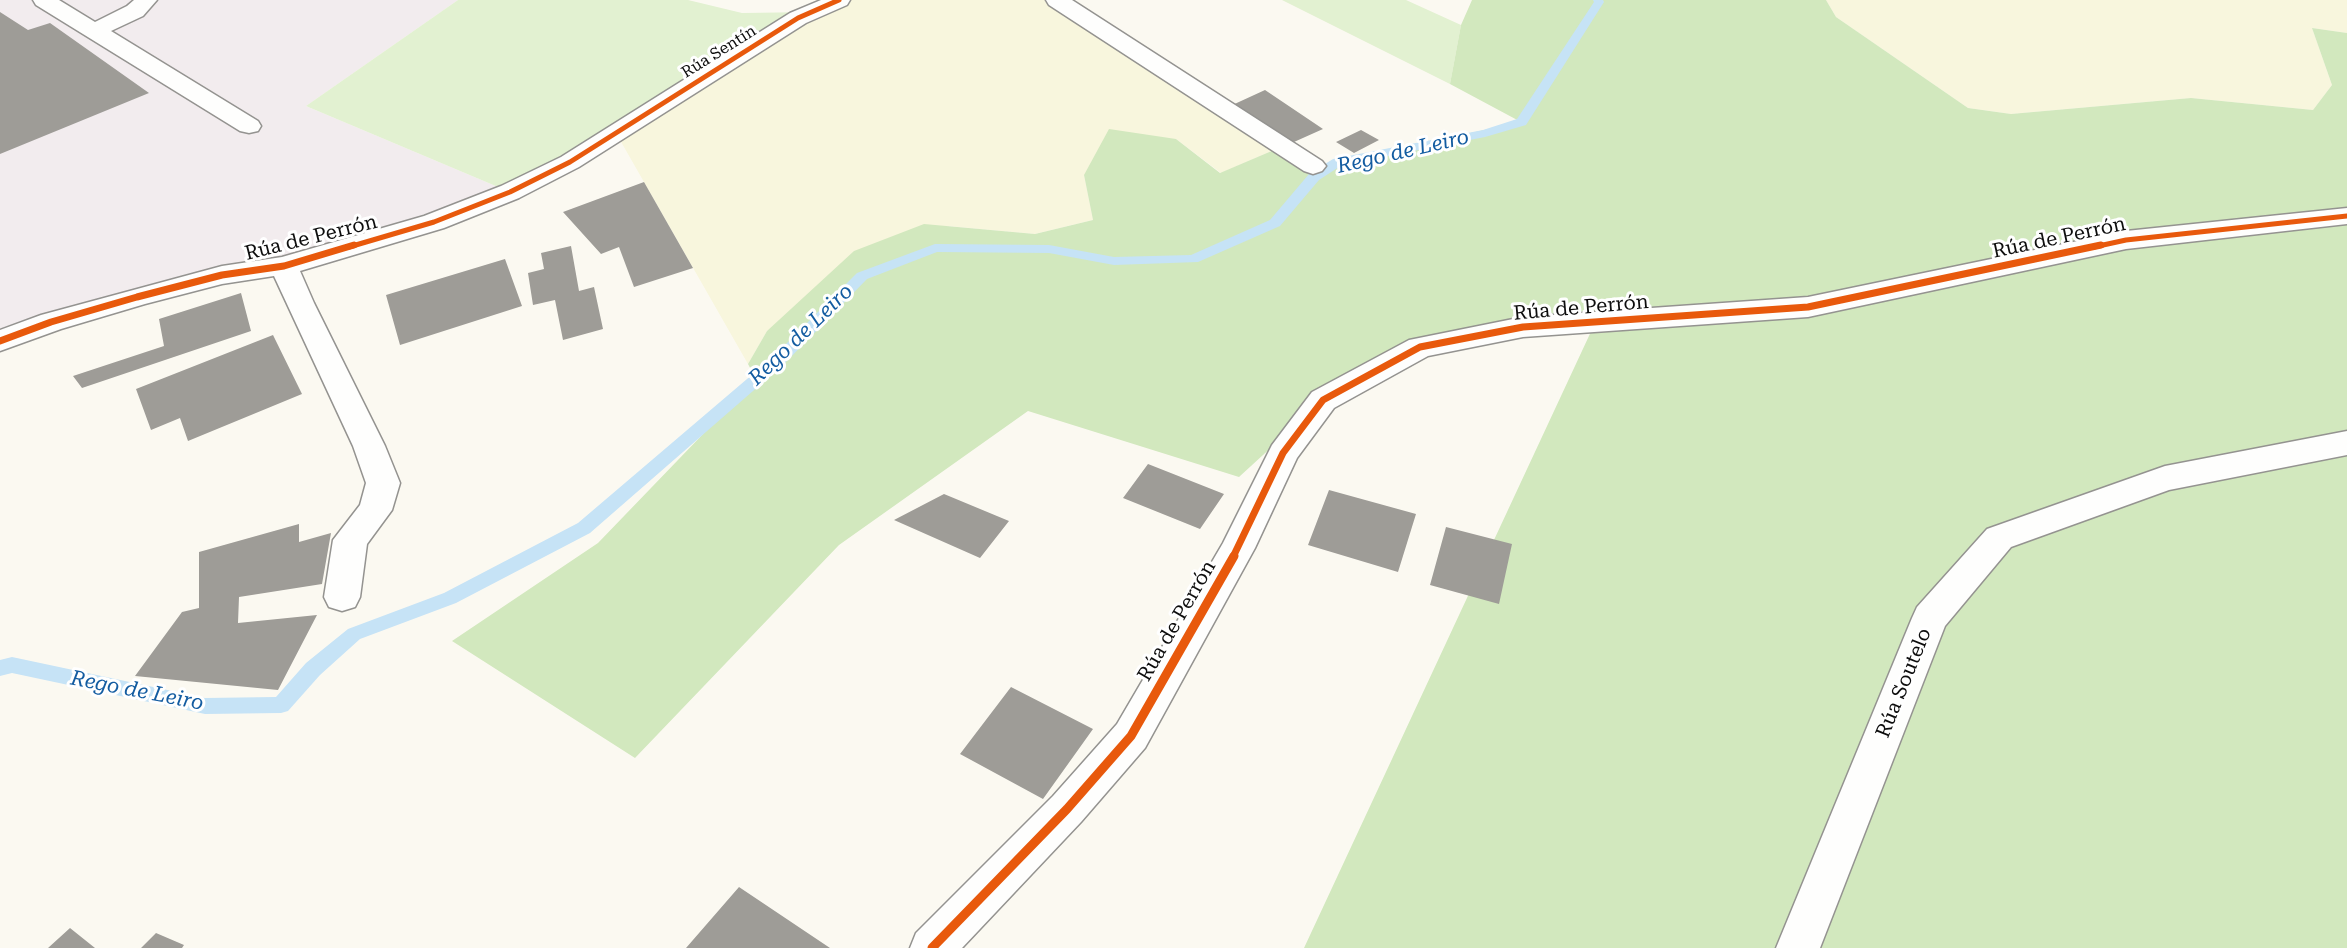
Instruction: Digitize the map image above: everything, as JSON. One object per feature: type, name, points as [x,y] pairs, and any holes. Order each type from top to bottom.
[{"type":"street","points":[[45,0],[249,126]]},
{"type":"street","points":[[94,31],[135,11],[146,0]]},
{"type":"street","name":"Rúa Sentín","points":[[616,133],[798,18],[839,0]]},
{"type":"street","points":[[1057,0],[1313,166]]},
{"type":"street","name":"Rúa de Perrón","points":[[0,341],[51,322],[137,297],[222,275],[284,266],[434,222],[510,192],[570,162],[616,133]]},
{"type":"street","name":"Rúa de Perrón","points":[[932,948],[1067,809],[1131,736],[1238,548],[1283,453],[1323,400],[1420,347],[1524,327],[1808,307],[2126,240],[2347,216]]},
{"type":"street","name":"Rúa de Perrón","points":[[284,266],[298,303],[369,446],[383,483],[375,510],[350,540],[342,597]]},
{"type":"street","name":"Rúa Soutelo","points":[[1798,948],[1930,618],[1999,537],[2165,478],[2347,442]]},
{"type":"shaded area","points":[[0,0],[458,0],[306,106],[510,192],[0,341]]},
{"type":"shaded area","points":[[845,0],[1046,0],[1274,150],[1221,173],[1176,139],[1084,175],[1093,220],[1035,234],[947,226],[767,331],[748,364],[616,133]]},
{"type":"shaded area","points":[[1826,0],[2347,0],[2347,33],[2312,28],[2332,85],[2313,110],[2191,98],[2011,114],[1968,108],[1836,17]]},
{"type":"green space","points":[[458,0],[688,0],[742,13],[813,12],[510,192],[306,106]]},
{"type":"green space","points":[[1282,0],[1406,0],[1461,25],[1450,84]]},
{"type":"green space","points":[[1472,0],[1826,0],[1836,17],[1968,108],[2011,114],[2191,98],[2313,110],[2332,85],[2312,28],[2347,33],[2347,948],[1304,948],[1595,323],[1420,347],[1323,400],[1239,477],[1028,411],[839,545],[635,758],[452,641],[598,543],[756,379],[748,364],[767,331],[854,251],[924,224],[1035,234],[1093,220],[1084,175],[1109,129],[1176,139],[1220,173],[1274,150],[1314,177],[1338,162],[1521,122],[1450,84],[1461,25]]},
{"type":"building","points":[[0,12],[28,30],[50,23],[149,93],[0,154]]},
{"type":"building","points":[[1265,90],[1323,129],[1285,146],[1228,107]]},
{"type":"building","points":[[1361,130],[1379,140],[1354,153],[1336,142]]},
{"type":"building","points":[[644,182],[693,268],[634,287],[619,247],[601,254],[563,212]]},
{"type":"building","points":[[571,246],[579,291],[594,287],[603,329],[563,340],[555,300],[533,305],[528,273],[544,269],[541,253]]},
{"type":"building","points":[[505,259],[522,306],[400,345],[386,295]]},
{"type":"building","points":[[241,293],[251,331],[82,388],[73,376],[164,346],[159,319]]},
{"type":"building","points":[[273,335],[302,394],[188,441],[180,418],[151,430],[136,389]]},
{"type":"building","points":[[1148,464],[1224,494],[1200,529],[1123,498]]},
{"type":"building","points":[[1329,490],[1416,514],[1398,572],[1308,545]]},
{"type":"building","points":[[944,494],[1009,521],[980,558],[894,520]]},
{"type":"building","points":[[299,524],[299,542],[331,533],[322,584],[239,597],[238,623],[317,615],[278,690],[135,676],[182,612],[199,608],[199,552]]},
{"type":"building","points":[[1446,527],[1512,544],[1499,604],[1430,585]]},
{"type":"building","points":[[1011,687],[1093,729],[1043,799],[960,754]]},
{"type":"building","points":[[739,887],[830,948],[686,948]]},
{"type":"building","points":[[70,928],[95,948],[48,948]]},
{"type":"building","points":[[156,933],[184,945],[182,948],[141,948]]},
{"type":"waterway","name":"Rego de Leiro","points":[[0,668],[12,665],[205,706],[281,705],[313,669],[354,634],[450,598],[584,528],[779,360],[862,276],[935,248],[1049,249],[1114,261],[1193,259],[1275,223],[1314,177],[1338,162],[1485,133],[1522,122],[1599,2],[1598,0]]},
{"type":"cycle path","points":[[0,341],[51,322],[137,297],[222,275],[284,266],[434,222],[510,192],[570,162],[798,18],[839,0]]},
{"type":"cycle path","points":[[932,948],[1067,809],[1131,736],[1238,548],[1283,453],[1323,400],[1420,347],[1523,327],[1808,307],[2126,240],[2347,216]]}]
